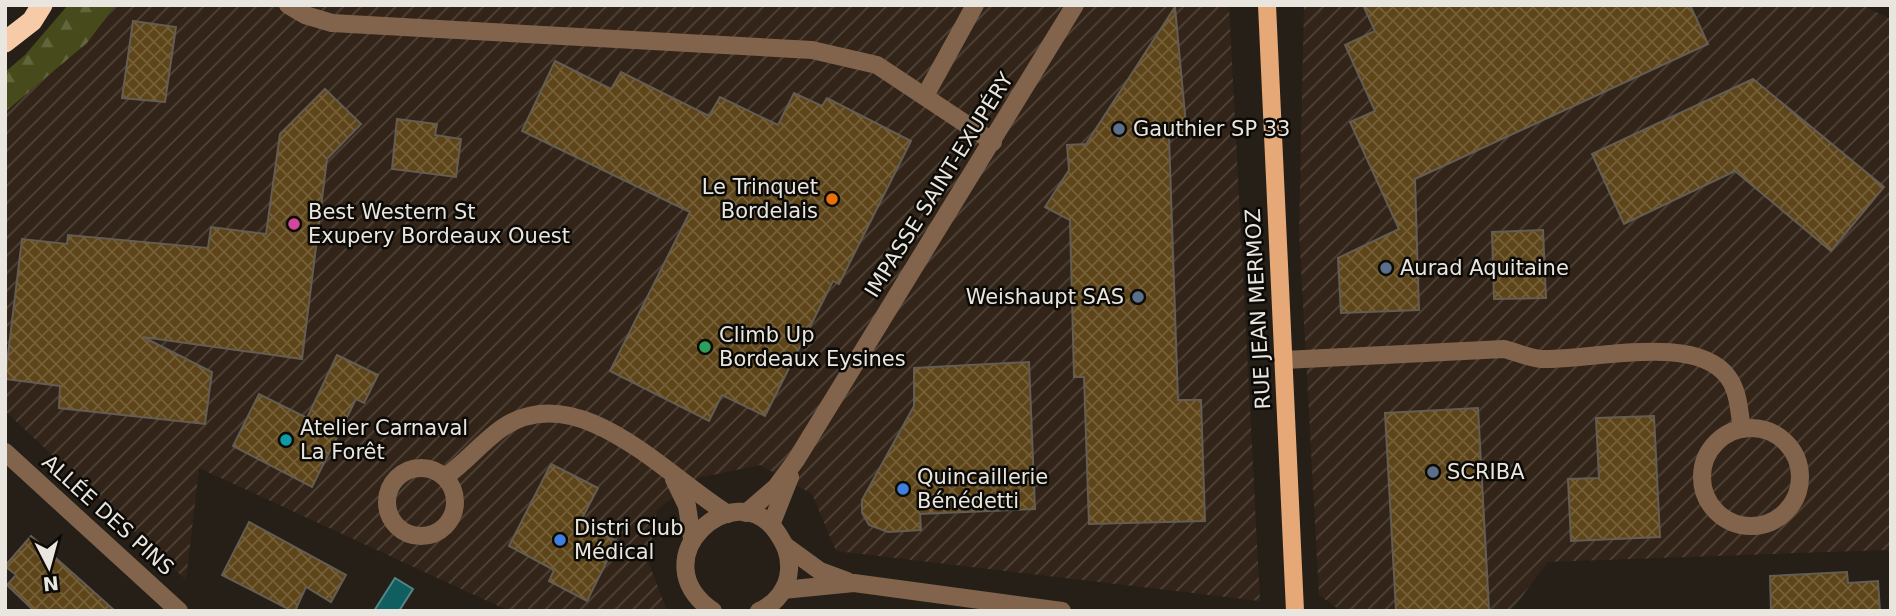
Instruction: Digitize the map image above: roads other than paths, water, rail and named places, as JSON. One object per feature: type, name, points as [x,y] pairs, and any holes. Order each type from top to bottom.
[{"type":"highway","points":[[5,43],[32,21],[42,5]]},
{"type":"main road","name":"RUE JEAN MERMOZ","points":[[1267,5],[1296,611]]},
{"type":"street","points":[[288,5],[305,15],[332,23],[812,50],[877,65],[993,142]]},
{"type":"street","points":[[925,96],[975,5]]},
{"type":"street","name":"IMPASSE SAINT-EXUPÉRY","points":[[692,538],[701,527],[737,513],[776,487],[796,460],[1075,5]]},
{"type":"street","points":[[1284,360],[1504,349],[1538,359],[1688,353],[1705,358],[1729,379],[1737,396],[1742,429]]},
{"type":"street","points":[[445,477],[503,428],[532,416],[559,413],[596,424],[629,442],[672,476],[737,513],[771,525],[787,547],[820,571],[853,583],[1062,611]]},
{"type":"street","points":[[1742,429],[1772,432],[1795,454],[1800,469],[1795,499],[1786,512],[1774,522],[1741,526],[1719,514],[1704,493],[1701,477],[1705,460],[1713,446],[1726,435],[1742,429]]},
{"type":"street","name":"ALLÉE DES PINS","points":[[5,452],[180,611]]},
{"type":"street","name":"IMPASSE SAINT-EXUPÉRY","points":[[771,525],[796,460]]},
{"type":"street","points":[[672,476],[687,506],[692,538],[686,556],[686,576],[692,602],[713,611]]},
{"type":"street","points":[[759,611],[769,607],[783,590],[789,576],[787,547]]},
{"type":"street","points":[[783,590],[853,583]]},
{"type":"water","points":[[395,578],[413,589],[399,611],[374,611]]},
{"type":"place","name":"Gauthier SP 33","points":[[1119,129]]},
{"type":"place","name":"Le Trinquet Bordelais","points":[[832,199]]},
{"type":"place","name":"Best Western St Exupery Bordeaux Ouest","points":[[294,224]]},
{"type":"place","name":"Aurad Aquitaine","points":[[1386,268]]},
{"type":"place","name":"Weishaupt SAS","points":[[1138,297]]},
{"type":"place","name":"Climb Up Bordeaux Eysines","points":[[705,347]]},
{"type":"place","name":"Atelier Carnaval La Forêt","points":[[286,440]]},
{"type":"place","name":"SCRIBA","points":[[1433,472]]},
{"type":"place","name":"Quincaillerie Bénédetti","points":[[903,489]]},
{"type":"place","name":"Distri Club Médical","points":[[560,540]]}]
